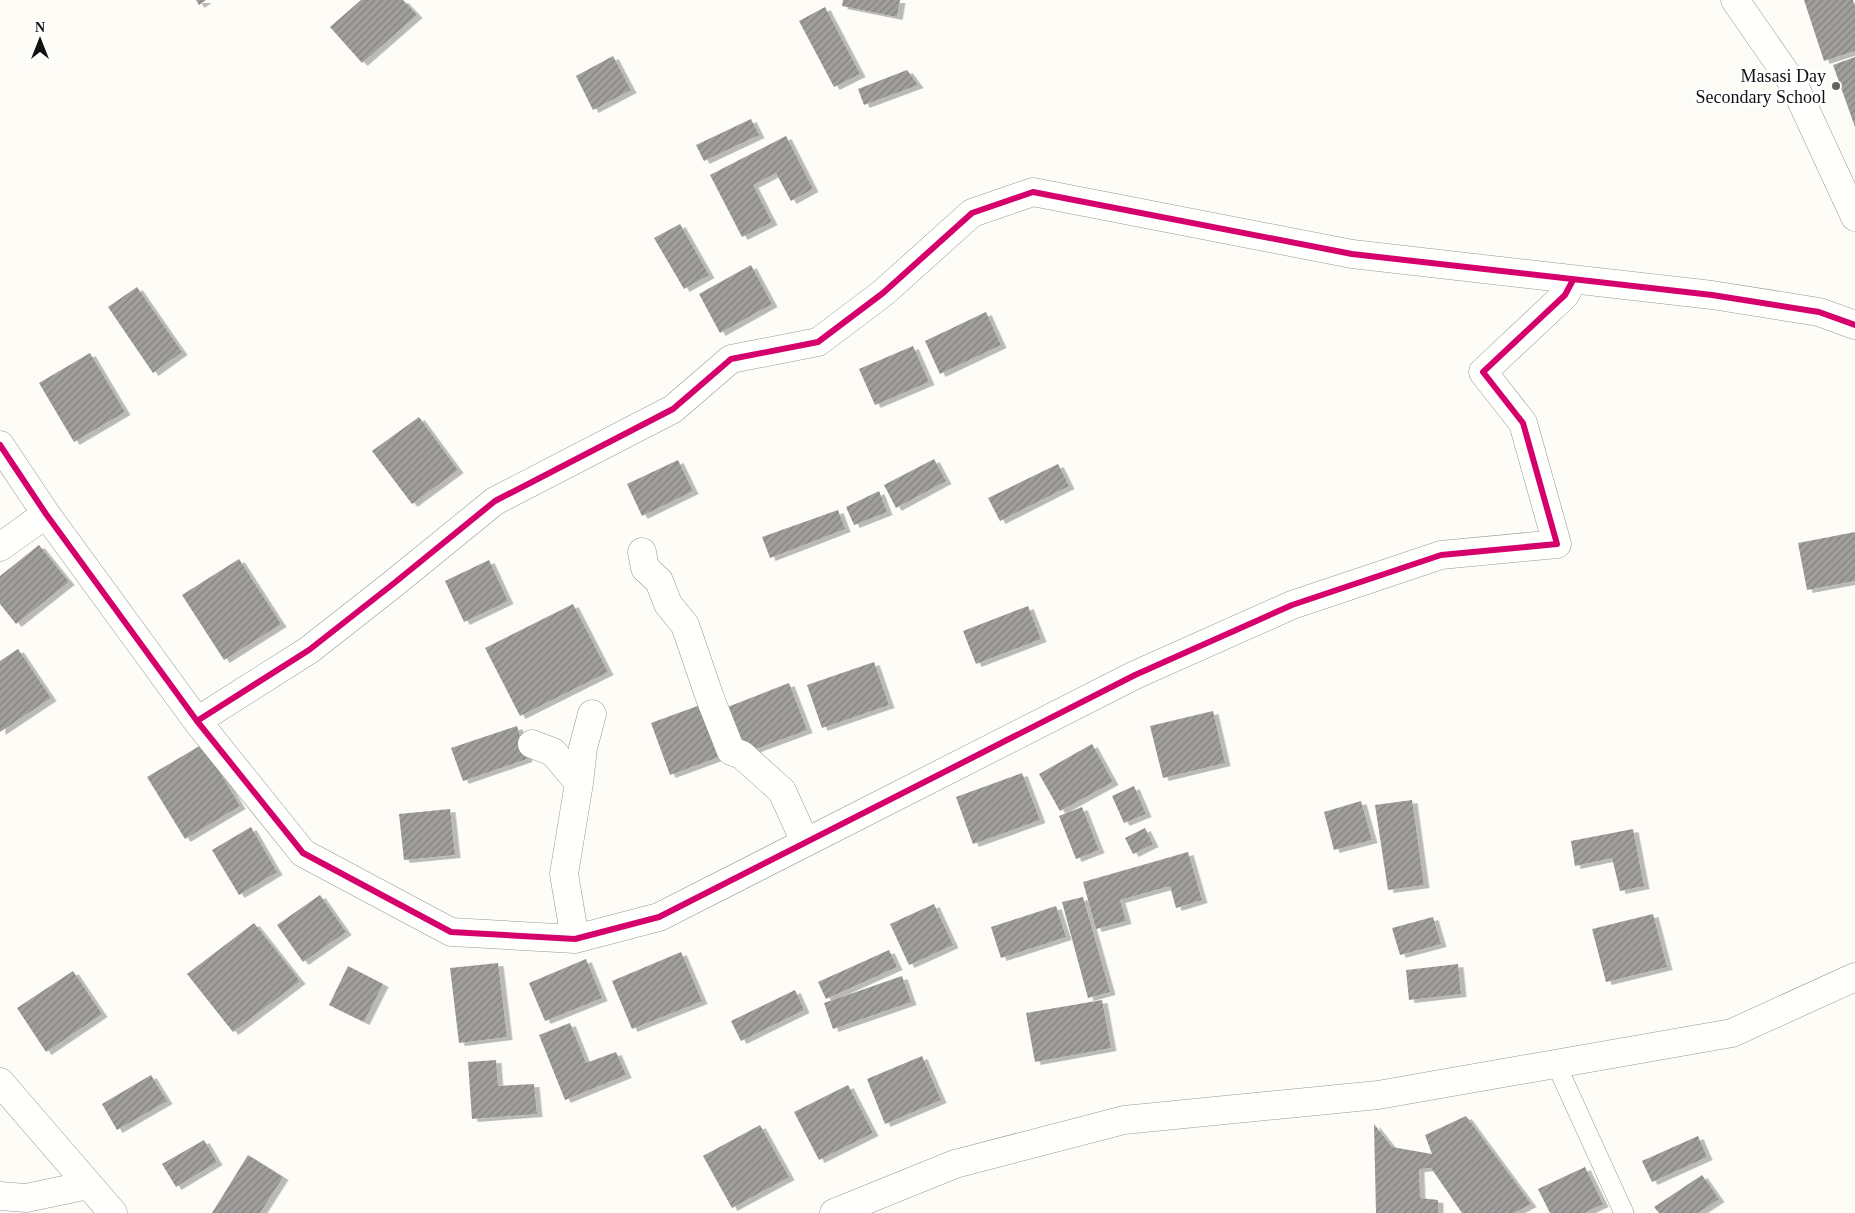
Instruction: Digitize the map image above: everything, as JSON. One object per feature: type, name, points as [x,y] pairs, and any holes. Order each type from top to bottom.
[{"type":"street","points":[[1735,0],[1794,85],[1855,217]]},
{"type":"street","points":[[197,721],[309,650],[495,501],[673,409],[732,359],[818,342],[883,293],[972,213],[1033,192],[1352,254],[1712,295],[1819,312],[1855,325]]},
{"type":"street","points":[[0,445],[46,514],[197,721],[303,853],[451,932],[575,939],[659,917],[1135,675],[1292,605],[1441,555],[1557,544],[1523,422],[1483,372],[1565,295],[1573,280]]},
{"type":"street","points":[[0,547],[46,514]]},
{"type":"street","points":[[642,552],[645,568],[659,581],[668,604],[686,625],[710,698],[732,751],[742,755],[782,791],[805,842]]},
{"type":"street","points":[[575,939],[564,874],[583,748],[592,714]]},
{"type":"street","points":[[532,744],[553,752],[579,783]]},
{"type":"street","points":[[834,1213],[955,1164],[1124,1120],[1378,1096],[1732,1033],[1855,976]]},
{"type":"street","points":[[0,1082],[112,1213]]},
{"type":"street","points":[[0,1196],[26,1198],[88,1184]]},
{"type":"lane","points":[[1556,1064],[1624,1213]]},
{"type":"building","points":[[196,0],[206,0],[199,5]]},
{"type":"building","points":[[361,0],[403,0],[417,15],[362,63],[330,27]]},
{"type":"building","points":[[843,0],[900,0],[897,17],[842,6]]},
{"type":"building","points":[[1804,0],[1853,0],[1855,7],[1855,51],[1824,61]]},
{"type":"building","points":[[825,7],[860,74],[834,87],[799,21]]},
{"type":"building","points":[[613,56],[631,90],[593,110],[576,76]]},
{"type":"building","points":[[1855,57],[1855,127],[1833,65]]},
{"type":"building","points":[[907,70],[918,85],[864,105],[858,89]]},
{"type":"building","points":[[751,119],[759,135],[704,161],[696,145]]},
{"type":"building","points":[[786,136],[813,189],[791,201],[776,173],[753,185],[772,222],[742,237],[710,175]]},
{"type":"building","points":[[680,224],[709,275],[684,289],[654,238]]},
{"type":"building","points":[[751,265],[772,304],[720,333],[699,294]]},
{"type":"building","points":[[137,287],[182,352],[153,373],[108,307]]},
{"type":"building","points":[[986,312],[1001,345],[940,374],[925,341]]},
{"type":"building","points":[[913,346],[929,382],[875,405],[859,369]]},
{"type":"building","points":[[90,353],[125,412],[74,442],[39,383]]},
{"type":"building","points":[[419,417],[458,470],[412,504],[372,451]]},
{"type":"building","points":[[934,459],[946,481],[896,508],[884,485]]},
{"type":"building","points":[[678,460],[693,491],[642,516],[627,484]]},
{"type":"building","points":[[1058,464],[1069,486],[1000,521],[988,498]]},
{"type":"building","points":[[879,491],[887,512],[854,525],[846,507]]},
{"type":"building","points":[[838,510],[845,529],[770,558],[762,537]]},
{"type":"building","points":[[1855,532],[1855,581],[1807,590],[1798,543]]},
{"type":"building","points":[[39,545],[69,582],[16,624],[0,604],[0,576]]},
{"type":"building","points":[[239,559],[281,624],[224,660],[182,595]]},
{"type":"building","points":[[489,560],[508,601],[464,622],[445,581]]},
{"type":"building","points":[[573,604],[608,672],[520,716],[485,648]]},
{"type":"building","points":[[1028,606],[1041,639],[976,664],[963,631]]},
{"type":"building","points":[[18,649],[51,698],[0,732],[0,661]]},
{"type":"building","points":[[874,662],[889,705],[822,728],[807,685]]},
{"type":"building","points":[[789,683],[807,730],[742,754],[725,708]]},
{"type":"building","points":[[703,704],[722,756],[670,775],[651,723]]},
{"type":"building","points":[[1213,711],[1225,763],[1163,778],[1150,726]]},
{"type":"building","points":[[517,726],[527,759],[463,781],[451,748]]},
{"type":"building","points":[[203,744],[240,806],[185,839],[147,777]]},
{"type":"building","points":[[1092,744],[1113,782],[1060,811],[1039,774]]},
{"type":"building","points":[[1022,773],[1040,820],[973,844],[956,797]]},
{"type":"building","points":[[1134,786],[1146,814],[1124,823],[1112,796]]},
{"type":"building","points":[[1412,800],[1424,885],[1388,890],[1375,805]]},
{"type":"building","points":[[1361,801],[1372,840],[1334,850],[1324,812]]},
{"type":"building","points":[[1082,807],[1099,850],[1076,859],[1059,816]]},
{"type":"building","points":[[450,809],[455,855],[404,860],[399,814]]},
{"type":"building","points":[[251,827],[277,872],[239,895],[212,850]]},
{"type":"building","points":[[1145,828],[1153,844],[1133,854],[1125,838]]},
{"type":"building","points":[[1633,829],[1644,886],[1620,891],[1612,858],[1575,866],[1571,841]]},
{"type":"building","points":[[1188,852],[1202,900],[1176,908],[1170,886],[1120,900],[1126,921],[1096,929],[1083,882]]},
{"type":"building","points":[[320,895],[346,932],[303,962],[277,925]]},
{"type":"building","points":[[1083,897],[1110,992],[1088,998],[1062,902]]},
{"type":"building","points":[[934,904],[953,945],[909,965],[890,924]]},
{"type":"building","points":[[1056,906],[1066,937],[1001,958],[991,927]]},
{"type":"building","points":[[1653,914],[1667,967],[1606,982],[1592,929]]},
{"type":"building","points":[[1433,917],[1441,944],[1400,955],[1392,928]]},
{"type":"building","points":[[254,923],[300,981],[233,1032],[187,974]]},
{"type":"building","points":[[889,950],[897,967],[826,999],[818,982]]},
{"type":"building","points":[[681,952],[702,1001],[632,1029],[612,981]]},
{"type":"building","points":[[586,959],[602,998],[545,1021],[529,983]]},
{"type":"building","points":[[498,963],[507,1037],[459,1043],[450,968]]},
{"type":"building","points":[[1458,964],[1461,994],[1409,1000],[1406,970]]},
{"type":"building","points":[[348,966],[383,984],[364,1022],[329,1005]]},
{"type":"building","points":[[73,971],[102,1014],[46,1052],[17,1008]]},
{"type":"building","points":[[902,976],[911,1002],[833,1029],[824,1003]]},
{"type":"building","points":[[795,990],[804,1010],[741,1041],[731,1021]]},
{"type":"building","points":[[1102,1000],[1111,1048],[1035,1062],[1026,1013]]},
{"type":"building","points":[[570,1023],[586,1063],[616,1052],[626,1075],[565,1100],[539,1035]]},
{"type":"building","points":[[922,1056],[941,1100],[885,1124],[867,1079]]},
{"type":"building","points":[[496,1060],[498,1086],[534,1084],[537,1114],[472,1119],[468,1062]]},
{"type":"building","points":[[151,1075],[167,1101],[117,1130],[102,1104]]},
{"type":"building","points":[[848,1085],[873,1133],[819,1160],[794,1112]]},
{"type":"building","points":[[1466,1116],[1531,1204],[1514,1213],[1462,1213],[1431,1168],[1419,1169],[1420,1198],[1438,1200],[1438,1213],[1376,1213],[1374,1124],[1392,1147],[1432,1154],[1425,1135]]},
{"type":"building","points":[[760,1125],[789,1177],[732,1208],[703,1156]]},
{"type":"building","points":[[1698,1136],[1707,1157],[1652,1182],[1642,1161]]},
{"type":"building","points":[[204,1140],[217,1162],[176,1187],[162,1164]]},
{"type":"building","points":[[248,1155],[283,1177],[260,1213],[212,1213]]},
{"type":"building","points":[[1585,1167],[1603,1204],[1584,1213],[1550,1213],[1538,1189]]},
{"type":"building","points":[[1702,1175],[1719,1199],[1698,1213],[1659,1213],[1654,1207]]},
{"type":"cycle path","points":[[197,721],[309,650],[495,501],[673,409],[731,359],[818,342],[883,293],[972,213],[1033,192],[1352,254],[1712,295],[1819,312],[1855,325]]},
{"type":"cycle path","points":[[0,445],[46,514],[197,721],[303,853],[451,932],[575,939],[659,917],[1135,675],[1292,605],[1441,555],[1557,544],[1523,423],[1483,372],[1565,295],[1573,280]]},
{"type":"place","name":"Masasi Day Secondary School","points":[[1836,86]]}]
